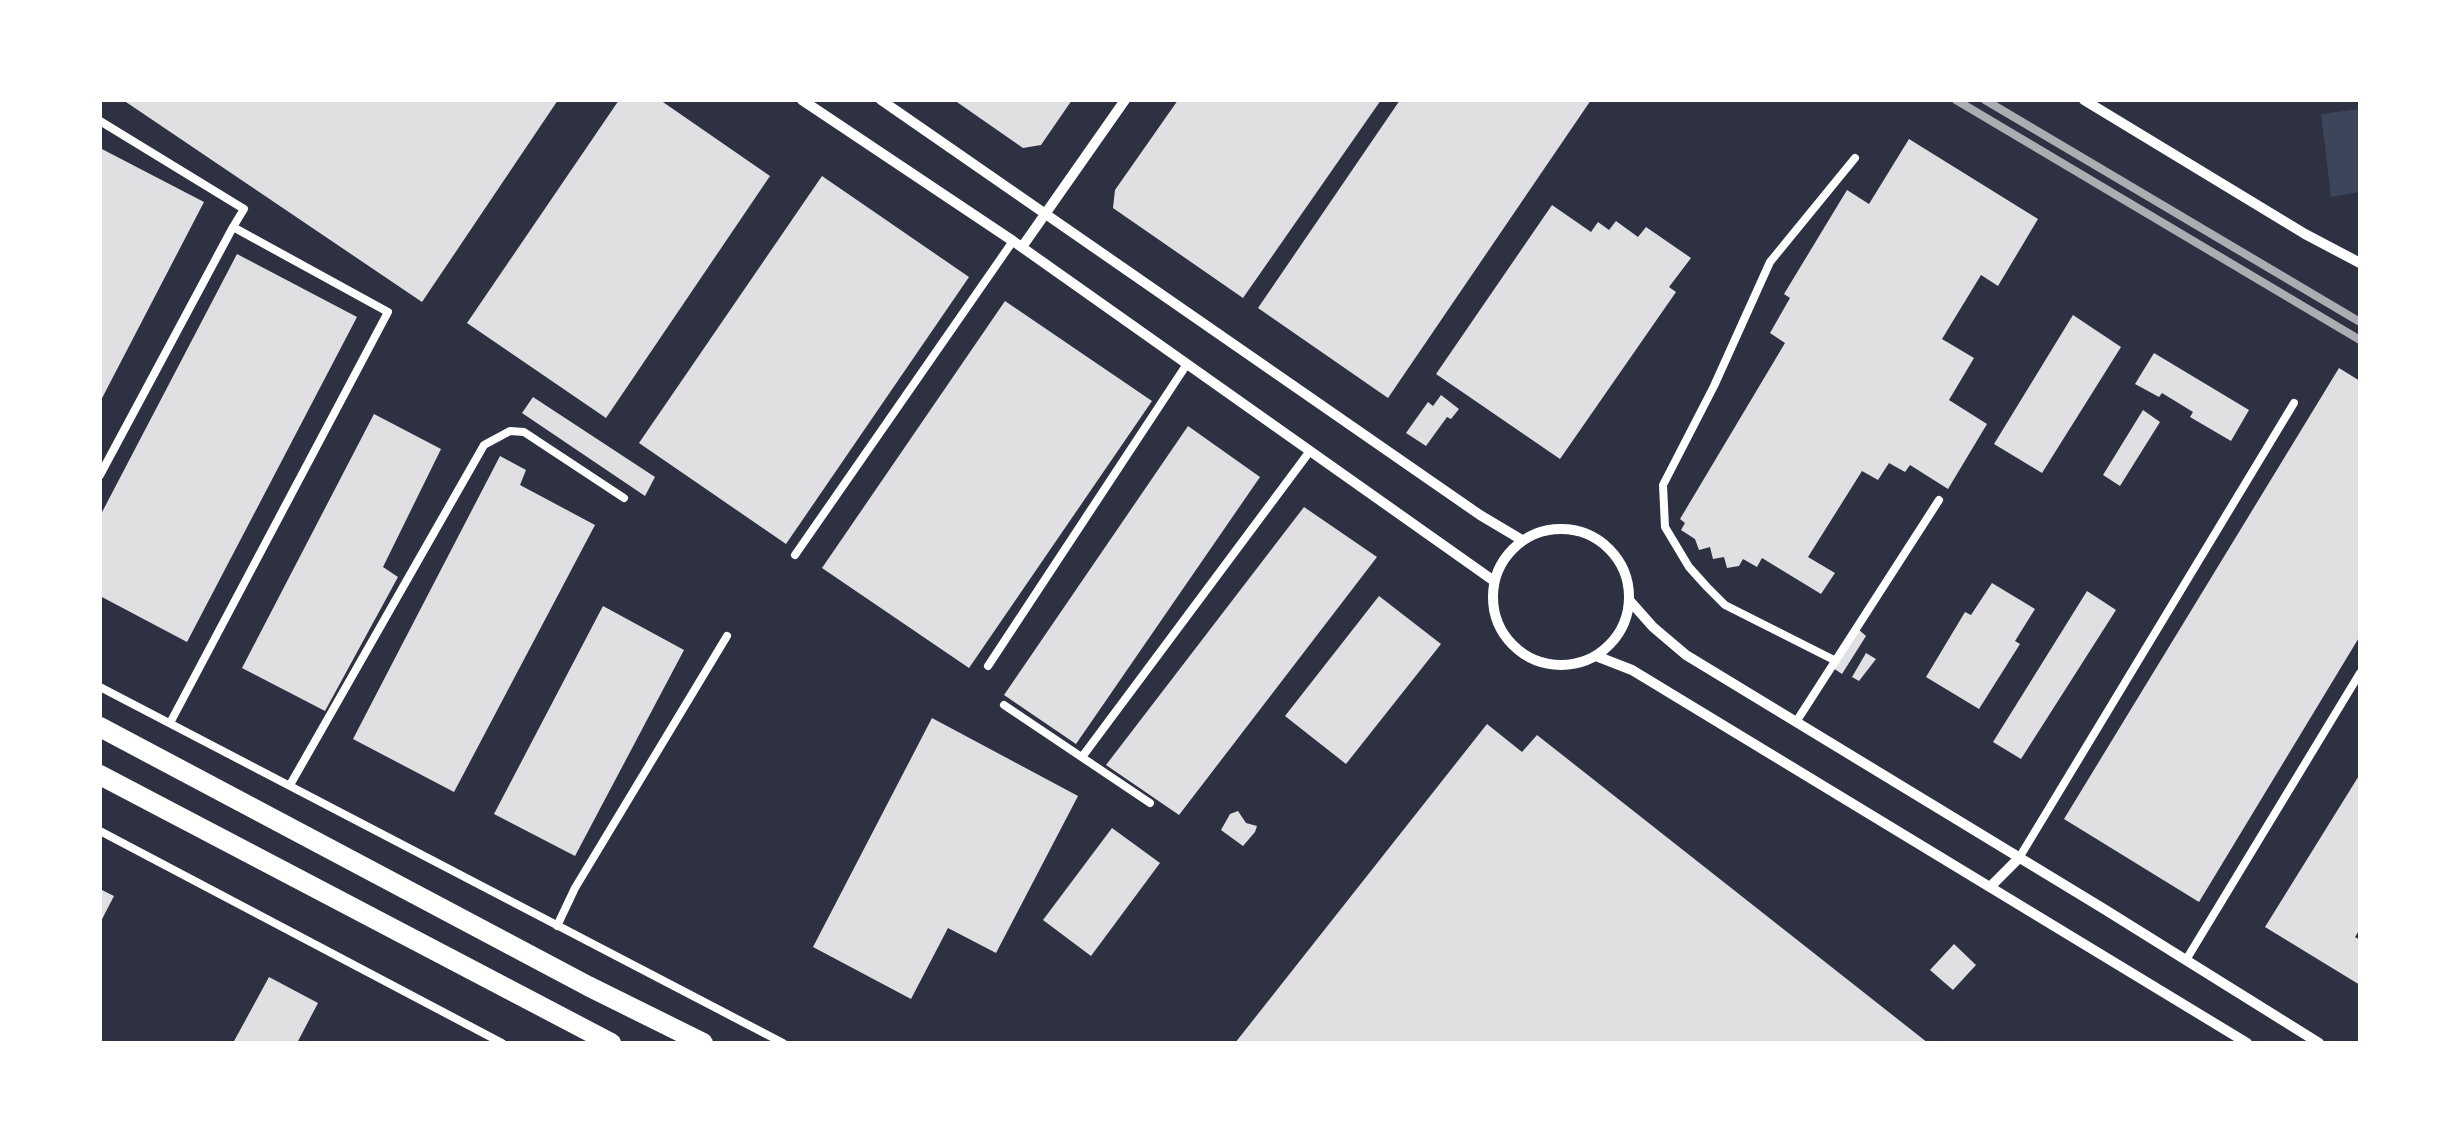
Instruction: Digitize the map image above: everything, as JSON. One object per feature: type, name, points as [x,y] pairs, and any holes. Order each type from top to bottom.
[{"type":"main road","points":[[100,727],[703,1043]]},
{"type":"main road","points":[[100,775],[611,1043]]},
{"type":"street","points":[[802,100],[1017,244],[1494,581]]},
{"type":"street","points":[[881,100],[1480,515],[1522,540]]},
{"type":"street","points":[[1017,244],[1046,214],[1125,100]]},
{"type":"street","points":[[2084,100],[2360,263]]},
{"type":"street","points":[[1555,528],[1573,529],[1598,539],[1614,553],[1628,583],[1627,614],[1618,634],[1596,656],[1579,663],[1540,662],[1516,648],[1505,636],[1494,613],[1494,581],[1508,552],[1522,540],[1555,528]]},
{"type":"street","points":[[1629,600],[1686,655],[2318,1043]]},
{"type":"street","points":[[1596,656],[1632,670],[2247,1043]]},
{"type":"street","points":[[1991,886],[2019,858]]},
{"type":"lane","points":[[100,122],[244,208],[100,475]]},
{"type":"lane","points":[[1836,661],[1725,605],[1706,587],[1665,527],[1663,484],[1714,386],[1770,262],[1855,158]]},
{"type":"lane","points":[[170,723],[388,312],[233,228]]},
{"type":"lane","points":[[796,556],[1017,244]]},
{"type":"lane","points":[[988,666],[1187,364]]},
{"type":"lane","points":[[2019,858],[2294,403]]},
{"type":"lane","points":[[290,785],[484,446],[510,431],[524,432],[624,498]]},
{"type":"lane","points":[[1082,758],[1310,452]]},
{"type":"lane","points":[[1796,722],[1939,500]]},
{"type":"lane","points":[[557,926],[575,888],[728,636]]},
{"type":"lane","points":[[2186,960],[2360,673]]},
{"type":"lane","points":[[100,687],[783,1043]]},
{"type":"lane","points":[[1004,705],[1150,803]]},
{"type":"lane","points":[[100,830],[502,1043]]},
{"type":"shaded area","points":[[2360,109],[2360,192],[2331,197],[2321,114]]},
{"type":"building","points":[[123,100],[558,100],[422,302]]},
{"type":"building","points":[[619,100],[660,100],[770,176],[606,418],[467,323]]},
{"type":"building","points":[[954,100],[1072,100],[1041,145],[1023,148]]},
{"type":"building","points":[[1178,100],[1381,100],[1243,298],[1113,208],[1115,190]]},
{"type":"building","points":[[1400,100],[1591,100],[1388,398],[1258,308]]},
{"type":"building","points":[[1909,139],[2038,219],[1998,286],[1981,275],[1942,339],[1974,358],[1949,400],[1987,424],[1948,489],[1910,465],[1905,472],[1889,463],[1878,480],[1862,471],[1808,557],[1835,573],[1821,594],[1762,558],[1757,567],[1743,559],[1739,566],[1727,568],[1724,557],[1713,559],[1710,547],[1699,550],[1695,539],[1681,530],[1685,523],[1680,519],[1785,343],[1770,333],[1790,298],[1784,294],[1847,190],[1869,204]]},
{"type":"building","points":[[100,148],[204,202],[100,402]]},
{"type":"building","points":[[822,176],[969,277],[786,544],[639,443]]},
{"type":"building","points":[[1552,205],[1591,232],[1598,222],[1609,230],[1616,221],[1638,237],[1646,227],[1691,258],[1669,287],[1676,292],[1560,459],[1436,374]]},
{"type":"building","points":[[237,254],[357,317],[187,642],[100,596],[100,516]]},
{"type":"building","points":[[1005,301],[1152,401],[969,668],[822,568]]},
{"type":"building","points":[[2073,315],[2121,347],[2042,473],[1994,444]]},
{"type":"building","points":[[2154,353],[2249,410],[2231,441],[2190,417],[2193,412],[2162,393],[2159,397],[2135,384]]},
{"type":"building","points":[[2339,368],[2360,381],[2360,636],[2199,902],[2064,819]]},
{"type":"building","points":[[1441,395],[1459,409],[1451,419],[1447,417],[1426,446],[1406,433],[1428,402],[1433,406]]},
{"type":"building","points":[[533,397],[655,477],[645,496],[522,413]]},
{"type":"building","points":[[2143,410],[2160,422],[2120,486],[2103,475]]},
{"type":"building","points":[[374,414],[441,449],[383,567],[398,577],[325,711],[242,668]]},
{"type":"building","points":[[1188,426],[1260,477],[1076,744],[1004,695]]},
{"type":"building","points":[[500,456],[526,470],[520,485],[595,525],[454,792],[353,739]]},
{"type":"building","points":[[1304,507],[1377,557],[1179,815],[1106,765]]},
{"type":"building","points":[[1992,583],[2035,609],[2015,641],[2020,644],[1979,709],[1926,677],[1965,612],[1971,615]]},
{"type":"building","points":[[2087,591],[2116,610],[2021,759],[1993,742]]},
{"type":"building","points":[[1379,596],[1441,644],[1346,764],[1285,716]]},
{"type":"building","points":[[603,606],[684,650],[575,856],[494,814]]},
{"type":"building","points":[[1858,629],[1866,636],[1842,674],[1833,668]]},
{"type":"building","points":[[1866,653],[1876,659],[1859,681],[1852,677]]},
{"type":"building","points":[[932,718],[1078,796],[996,953],[948,928],[911,999],[813,947]]},
{"type":"building","points":[[1487,724],[1522,752],[1537,735],[1928,1043],[1235,1043]]},
{"type":"building","points":[[2360,774],[2360,929],[2355,937],[2360,940],[2360,985],[2265,927]]},
{"type":"building","points":[[1238,811],[1246,823],[1257,826],[1243,846],[1221,830],[1230,814]]},
{"type":"building","points":[[1112,828],[1160,863],[1091,956],[1043,920]]},
{"type":"building","points":[[100,889],[114,896],[100,923]]},
{"type":"building","points":[[1954,944],[1976,965],[1953,990],[1930,970]]},
{"type":"building","points":[[269,977],[318,1003],[297,1043],[233,1043]]},
{"type":"railway","points":[[1956,100],[2360,340]]},
{"type":"railway","points":[[1985,100],[2360,322]]}]
